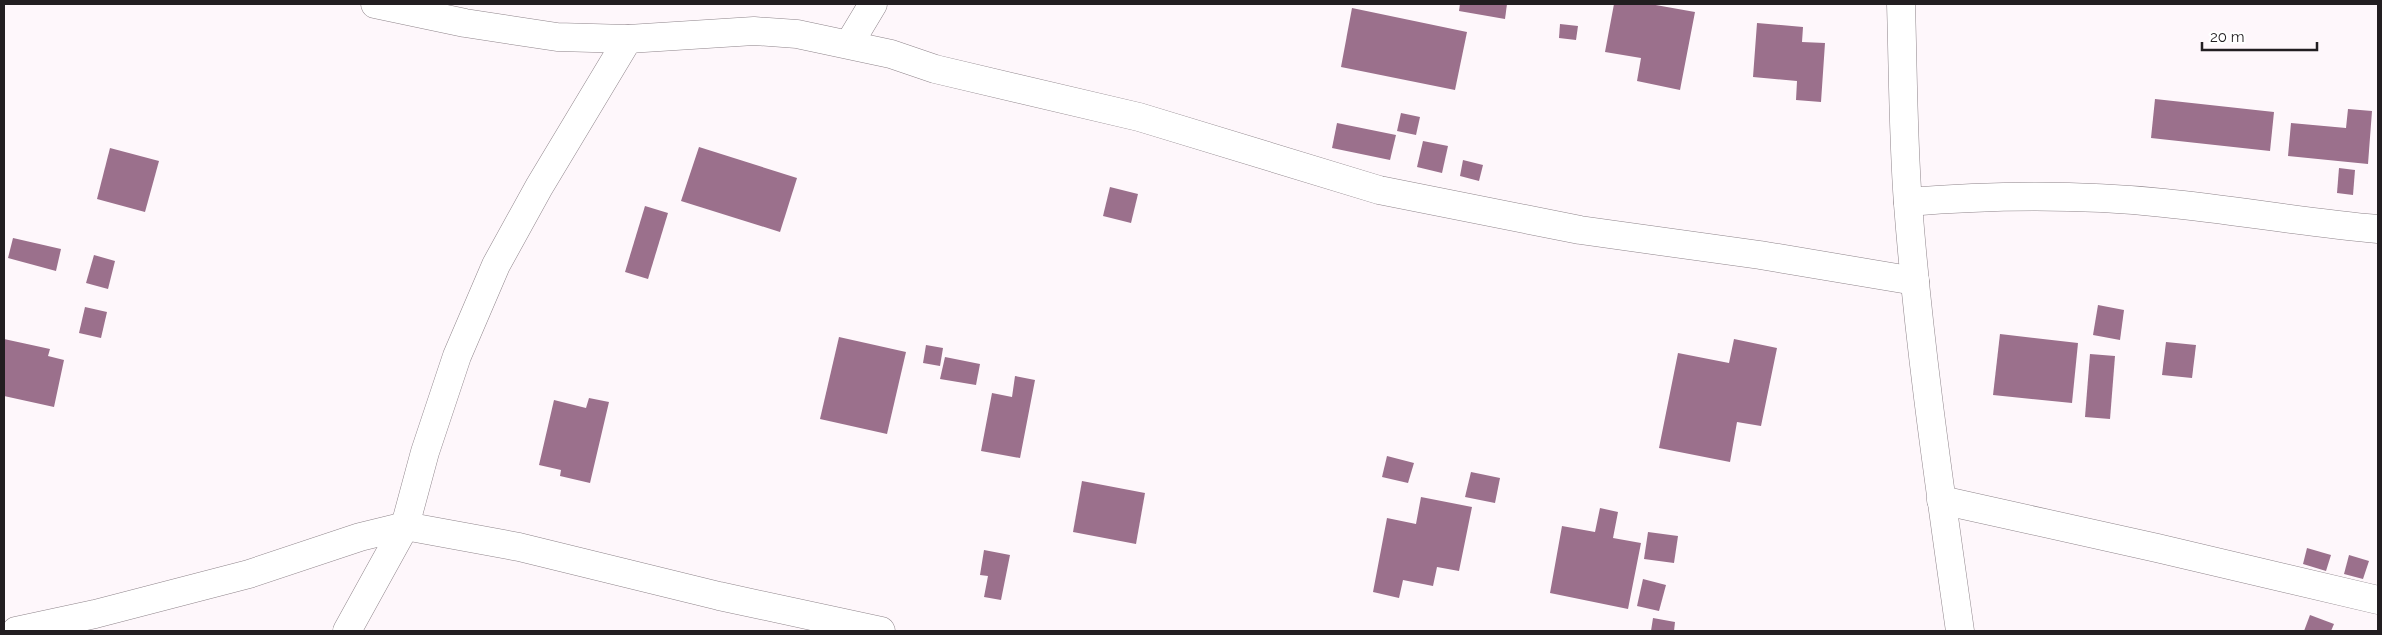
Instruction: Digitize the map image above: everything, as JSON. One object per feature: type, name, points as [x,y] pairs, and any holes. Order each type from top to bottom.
[{"type":"street","points":[[375,4],[465,24],[558,37],[628,39],[754,31],[798,34],[891,54],[935,69],[1139,117],[1379,190],[1580,230],[1760,255],[1915,282]]},
{"type":"street","points":[[849,44],[873,4]]},
{"type":"street","points":[[1901,4],[1908,202],[1915,282],[1941,500],[1960,631]]},
{"type":"street","points":[[347,631],[405,526],[425,452],[457,356],[496,265],[539,187],[628,39]]},
{"type":"street","points":[[1908,202],[1957,198],[2091,198],[2164,203],[2318,224],[2378,229]]},
{"type":"street","points":[[1941,500],[2378,600]]},
{"type":"street","points":[[26,630],[249,574],[360,538],[405,526],[519,548],[719,596],[881,631]]},
{"type":"building","points":[[1460,4],[1507,4],[1505,19],[1459,11]]},
{"type":"building","points":[[1614,4],[1650,4],[1695,12],[1680,90],[1637,81],[1641,58],[1605,52]]},
{"type":"building","points":[[1352,8],[1467,32],[1455,90],[1341,67]]},
{"type":"building","points":[[1757,23],[1803,27],[1802,42],[1825,43],[1821,102],[1796,100],[1797,81],[1753,77]]},
{"type":"building","points":[[1560,24],[1578,26],[1576,40],[1559,38]]},
{"type":"building","points":[[2155,99],[2274,112],[2270,151],[2151,138]]},
{"type":"building","points":[[2348,109],[2372,111],[2368,164],[2288,156],[2291,123],[2346,128]]},
{"type":"building","points":[[1401,113],[1420,117],[1416,135],[1397,131]]},
{"type":"building","points":[[1337,123],[1396,135],[1390,160],[1332,148]]},
{"type":"building","points":[[1423,141],[1448,146],[1442,173],[1417,167]]},
{"type":"building","points":[[699,147],[797,178],[780,232],[681,201]]},
{"type":"building","points":[[110,148],[159,161],[145,212],[97,199]]},
{"type":"building","points":[[1463,160],[1483,165],[1479,181],[1460,176]]},
{"type":"building","points":[[2339,168],[2355,170],[2353,195],[2337,193]]},
{"type":"building","points":[[1110,187],[1138,194],[1131,223],[1103,216]]},
{"type":"building","points":[[645,206],[668,213],[648,279],[625,272]]},
{"type":"building","points":[[13,238],[61,249],[56,271],[8,258]]},
{"type":"building","points":[[94,255],[115,261],[108,289],[86,283]]},
{"type":"building","points":[[2098,305],[2124,310],[2120,340],[2093,335]]},
{"type":"building","points":[[85,307],[107,312],[101,338],[79,333]]},
{"type":"building","points":[[2000,334],[2078,343],[2072,403],[1993,395]]},
{"type":"building","points":[[839,337],[906,352],[887,434],[820,419]]},
{"type":"building","points":[[4,339],[50,349],[48,356],[64,360],[54,407],[4,396]]},
{"type":"building","points":[[1734,339],[1777,348],[1761,426],[1737,422],[1730,462],[1659,448],[1678,353],[1729,363]]},
{"type":"building","points":[[2166,342],[2196,345],[2192,378],[2162,375]]},
{"type":"building","points":[[926,345],[943,348],[940,366],[923,363]]},
{"type":"building","points":[[2090,354],[2115,356],[2110,419],[2085,417]]},
{"type":"building","points":[[945,357],[980,364],[976,385],[940,379]]},
{"type":"building","points":[[1015,376],[1035,380],[1020,458],[981,451],[992,393],[1012,397]]},
{"type":"building","points":[[589,398],[609,402],[590,483],[560,476],[561,470],[539,465],[554,400],[586,408]]},
{"type":"building","points":[[1387,456],[1414,463],[1408,483],[1382,477]]},
{"type":"building","points":[[1471,472],[1500,478],[1495,503],[1465,497]]},
{"type":"building","points":[[1082,481],[1145,493],[1136,544],[1073,532]]},
{"type":"building","points":[[1421,497],[1472,507],[1459,571],[1437,567],[1433,586],[1403,580],[1399,598],[1373,592],[1387,518],[1416,524]]},
{"type":"building","points":[[1600,508],[1618,512],[1613,538],[1641,543],[1628,609],[1550,593],[1562,526],[1595,532]]},
{"type":"building","points":[[1648,532],[1678,536],[1674,563],[1644,559]]},
{"type":"building","points":[[2307,548],[2331,555],[2326,571],[2303,564]]},
{"type":"building","points":[[984,550],[1010,555],[1001,600],[984,597],[988,576],[980,575]]},
{"type":"building","points":[[2349,555],[2369,561],[2363,579],[2344,574]]},
{"type":"building","points":[[1643,579],[1666,585],[1659,611],[1637,606]]},
{"type":"building","points":[[2310,615],[2334,624],[2331,631],[2304,631]]},
{"type":"building","points":[[1653,618],[1675,622],[1674,631],[1651,631]]}]
